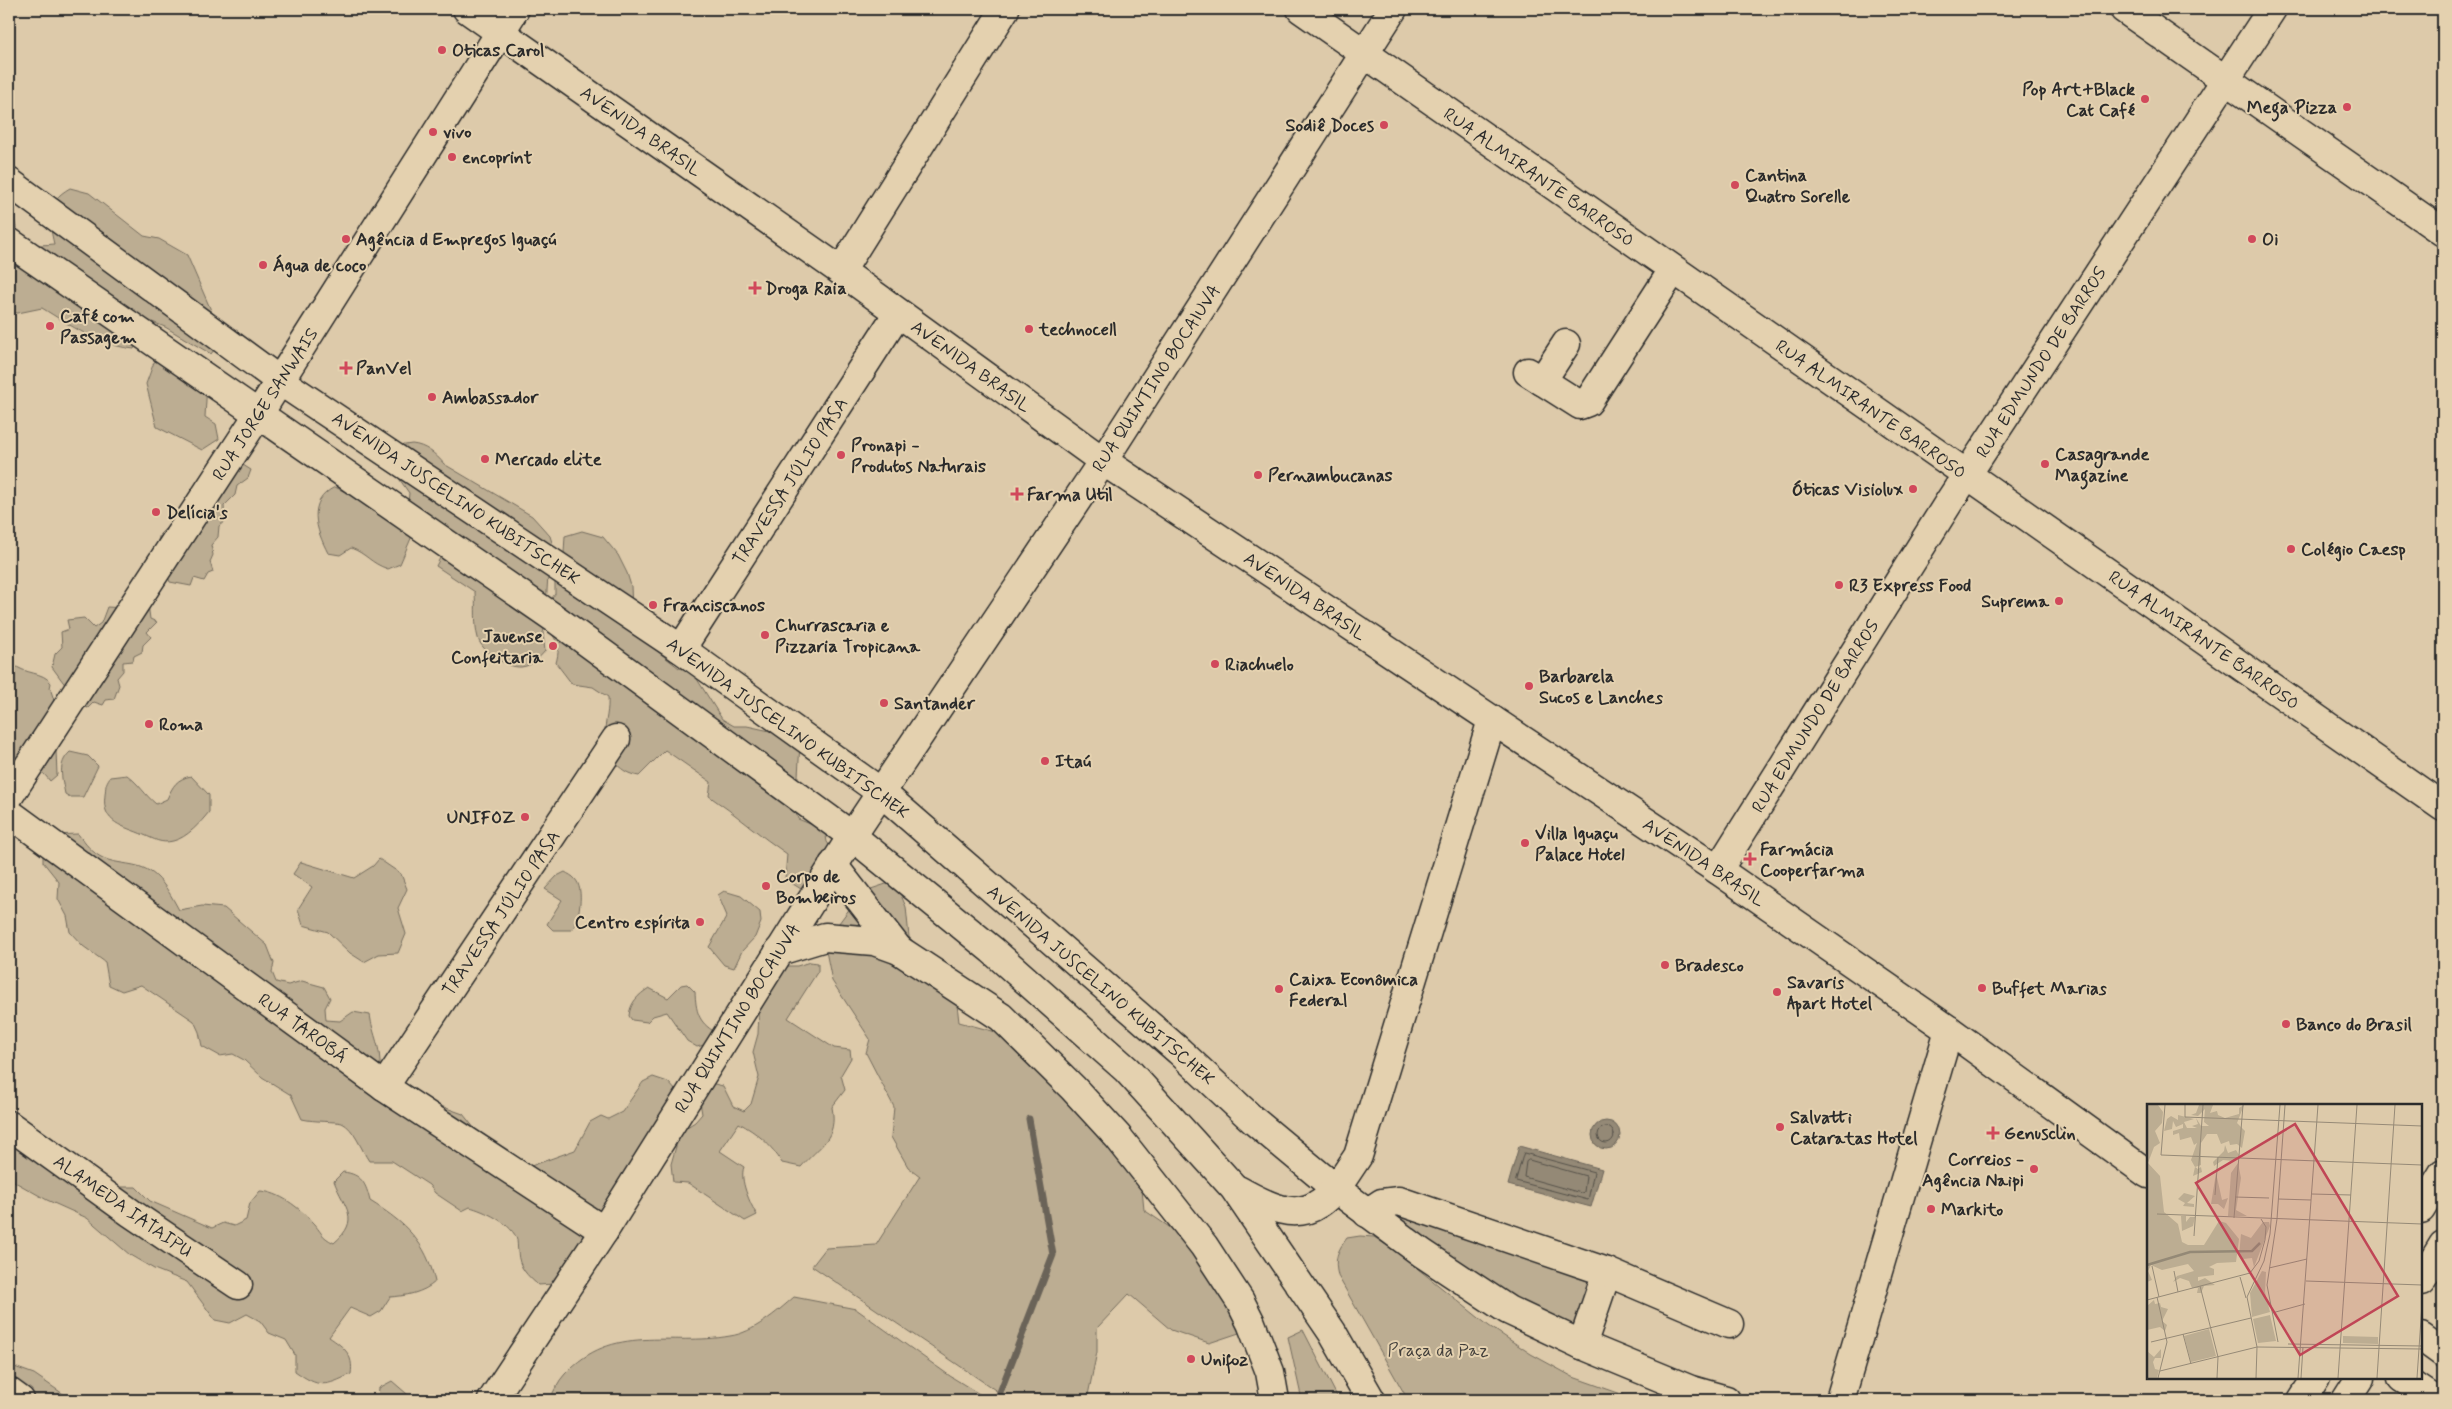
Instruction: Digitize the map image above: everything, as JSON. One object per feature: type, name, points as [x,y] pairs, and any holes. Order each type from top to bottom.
[{"type":"street","name":"AVENIDA BRASIL","points":[[467,9],[841,271],[1103,461],[1718,870],[1949,1030],[2147,1173]]},
{"type":"street","name":"RUA JORGE SANWAIS","points":[[9,796],[280,381],[516,9]]},
{"type":"street","points":[[841,271],[1005,9]]},
{"type":"street","name":"RUA ALMIRANTE BARROSO","points":[[1301,9],[2443,807]]},
{"type":"street","name":"RUA QUINTINO BOCAIUVA","points":[[492,1400],[604,1231],[833,865],[1103,461],[1393,9]]},
{"type":"street","points":[[2124,9],[2443,232]]},
{"type":"street","name":"RUA EDMUNDO DE BARROS","points":[[1718,870],[1967,475],[2272,9]]},
{"type":"street","name":"AVENIDA JUSCELINO KUBITSCHEK","points":[[9,182],[280,381],[682,649],[882,793],[1171,1044],[1253,1120],[1336,1189],[1422,1254],[1508,1310],[1582,1345],[1691,1390],[1726,1400]]},
{"type":"street","points":[[9,242],[557,620],[852,836],[992,950],[1127,1070],[1234,1188],[1332,1332],[1371,1400]]},
{"type":"street","points":[[1566,344],[1535,376],[1580,405],[1588,402],[1673,270]]},
{"type":"street","name":"TRAVESSA JÚLIO PASA","points":[[682,649],[898,313]]},
{"type":"street","points":[[1234,1188],[1270,1207],[1296,1212],[1317,1206],[1336,1189],[1358,1156],[1492,720]]},
{"type":"street","name":"TRAVESSA JÚLIO PASA","points":[[384,1087],[616,738]]},
{"type":"street","name":"RUA TAROBÁ","points":[[9,813],[384,1087],[604,1231]]},
{"type":"street","points":[[833,865],[899,950]]},
{"type":"street","points":[[779,951],[825,937],[874,941],[899,950],[1001,1017],[1073,1088],[1142,1166],[1204,1246],[1240,1301],[1270,1372],[1275,1400]]},
{"type":"street","points":[[1840,1400],[1949,1030]]},
{"type":"street","name":"ALAMEDA IATAIPU","points":[[9,1125],[131,1213],[238,1285]]},
{"type":"street","points":[[2422,1207],[2443,1173]]},
{"type":"street","points":[[1367,1213],[1382,1203],[1399,1200],[1607,1272],[1729,1324]]},
{"type":"street","points":[[2422,1279],[2443,1245]]},
{"type":"street","points":[[1582,1345],[1607,1272]]},
{"type":"street","points":[[2422,1338],[2443,1353]]},
{"type":"street","points":[[2302,1400],[2315,1379]]},
{"type":"street","points":[[2346,1400],[2359,1379]]},
{"type":"street","points":[[2404,1379],[2435,1400]]},
{"type":"street","points":[[9,1392],[20,1400]]},
{"type":"green space","points":[[70,188],[89,193],[144,236],[159,239],[187,255],[223,338],[211,354],[165,327],[147,320],[134,349],[97,339],[42,308],[18,313],[9,312],[9,250],[25,246],[54,244],[50,226],[52,205],[62,193]]},
{"type":"green space","points":[[9,196],[17,232],[9,239]]},
{"type":"green space","points":[[169,357],[207,383],[205,417],[216,424],[219,439],[202,450],[157,427],[146,384],[154,362]]},
{"type":"green space","points":[[412,444],[426,448],[444,464],[532,516],[550,536],[556,556],[548,575],[546,606],[555,594],[555,583],[563,569],[565,536],[582,531],[603,537],[618,555],[627,573],[631,586],[632,609],[643,640],[679,668],[692,671],[722,719],[734,726],[747,726],[770,731],[800,744],[798,776],[793,804],[798,819],[825,830],[827,842],[835,853],[820,884],[801,889],[785,879],[787,854],[709,796],[711,782],[665,750],[639,776],[626,772],[616,764],[609,756],[604,741],[608,697],[593,687],[572,684],[556,663],[558,645],[546,622],[543,633],[545,651],[532,664],[521,667],[509,665],[495,658],[484,648],[480,643],[477,633],[475,592],[436,566],[440,558],[424,536],[408,503],[409,493],[400,480],[396,468],[398,446]]},
{"type":"green space","points":[[240,457],[243,465],[251,470],[248,478],[237,486],[235,495],[224,506],[225,521],[219,526],[218,537],[211,545],[213,555],[210,562],[213,572],[208,574],[204,581],[194,578],[191,586],[170,582],[156,546],[160,534]]},
{"type":"green space","points":[[335,487],[362,500],[372,511],[386,514],[412,536],[400,564],[388,569],[351,548],[340,555],[328,553],[317,526],[316,517],[320,500]]},
{"type":"green space","points":[[148,604],[150,619],[157,622],[147,632],[151,637],[143,645],[142,652],[134,656],[133,661],[123,662],[123,671],[117,678],[119,685],[114,699],[106,700],[103,705],[94,702],[88,708],[80,705],[52,667],[55,654],[62,647],[61,632],[69,629],[67,620],[84,618],[94,628],[101,623],[107,607],[125,608]]},
{"type":"green space","points":[[13,664],[23,670],[48,679],[51,683],[50,688],[54,700],[57,775],[50,781],[32,765],[16,761],[9,762],[9,665]]},
{"type":"green space","points":[[70,752],[88,756],[98,766],[83,797],[70,797],[65,794],[62,766],[63,761]]},
{"type":"green space","points":[[127,775],[156,804],[167,799],[179,781],[191,776],[209,795],[209,812],[188,833],[169,842],[158,841],[122,826],[110,818],[107,812],[105,805],[106,788],[110,777]]},
{"type":"green space","points":[[78,834],[92,851],[99,856],[115,862],[146,869],[155,875],[170,894],[179,910],[202,906],[224,908],[267,945],[274,963],[272,972],[276,982],[288,985],[302,981],[324,987],[330,998],[325,1008],[326,1020],[340,1021],[353,1012],[370,1015],[378,1047],[380,1069],[424,1100],[463,1114],[487,1144],[514,1163],[531,1166],[575,1150],[590,1122],[601,1116],[608,1119],[622,1112],[643,1082],[653,1077],[668,1082],[678,1093],[592,1240],[578,1245],[575,1267],[554,1284],[538,1285],[522,1267],[516,1237],[502,1222],[489,1214],[470,1207],[462,1211],[435,1193],[429,1185],[392,1161],[369,1161],[354,1135],[342,1123],[302,1119],[291,1095],[262,1077],[244,1060],[233,1054],[220,1056],[202,1046],[194,1021],[141,985],[122,991],[109,985],[105,962],[83,946],[70,932],[67,916],[58,899],[59,882],[43,862],[43,845],[52,835]]},
{"type":"green space","points":[[379,859],[401,874],[407,889],[398,908],[406,934],[398,953],[379,954],[364,962],[350,953],[328,932],[303,925],[298,909],[312,887],[293,874],[301,862],[354,878],[373,866]]},
{"type":"green space","points":[[565,872],[573,877],[578,884],[580,890],[579,912],[572,930],[553,930],[547,924],[562,900],[545,889],[557,876]]},
{"type":"green space","points":[[895,881],[906,907],[909,937],[930,959],[956,996],[959,1022],[996,1032],[1031,1049],[1140,1169],[1144,1210],[1199,1247],[1248,1330],[1209,1343],[1171,1330],[1129,1294],[1097,1328],[1097,1352],[1087,1400],[1010,1400],[812,1266],[826,1248],[876,1245],[920,1176],[908,1167],[891,1137],[894,1107],[866,1053],[870,1039],[832,981],[826,951],[836,927],[862,892]]},
{"type":"green space","points":[[724,891],[741,896],[760,912],[761,922],[755,937],[742,951],[734,968],[724,965],[709,947],[727,916],[718,895]]},
{"type":"green space","points":[[810,962],[818,963],[818,971],[788,1018],[834,1048],[850,1050],[851,1058],[841,1075],[845,1090],[832,1107],[832,1127],[826,1141],[801,1167],[782,1163],[764,1140],[739,1123],[720,1151],[744,1167],[744,1185],[757,1215],[745,1221],[688,1183],[673,1182],[671,1164],[677,1143],[676,1134],[695,1122],[702,1114],[699,1096],[706,1082],[723,1086],[733,1106],[744,1111],[751,1104],[759,1077],[753,1052],[758,1034],[759,1010],[780,966],[797,966]]},
{"type":"green space","points":[[687,984],[695,992],[697,1010],[701,1020],[715,1032],[707,1044],[697,1047],[687,1041],[667,1012],[653,1016],[647,1022],[632,1020],[629,1016],[635,1000],[649,988],[668,998],[681,985]]},
{"type":"green space","points":[[9,1140],[112,1187],[136,1187],[150,1201],[212,1228],[223,1223],[234,1226],[246,1220],[250,1203],[260,1191],[274,1194],[295,1206],[307,1216],[324,1236],[334,1243],[342,1235],[349,1220],[346,1206],[334,1181],[343,1172],[355,1175],[365,1185],[370,1201],[403,1225],[420,1244],[426,1255],[435,1282],[408,1295],[390,1297],[381,1311],[371,1317],[350,1308],[329,1337],[347,1352],[352,1367],[351,1374],[328,1383],[316,1383],[295,1371],[295,1355],[286,1340],[269,1333],[260,1321],[247,1314],[230,1323],[215,1320],[187,1282],[154,1269],[130,1255],[87,1218],[47,1200],[15,1182],[9,1174]]},
{"type":"green space","points":[[1402,1216],[1594,1281],[1576,1332],[1510,1303],[1399,1221]]},
{"type":"green space","name":"Praça da Paz","points":[[1360,1236],[1374,1237],[1397,1252],[1489,1326],[1531,1354],[1573,1377],[1638,1400],[1408,1400],[1338,1276],[1336,1260],[1341,1247],[1347,1238]]},
{"type":"green space","points":[[794,1297],[856,1309],[950,1376],[989,1400],[549,1400],[565,1374],[583,1358],[603,1348],[622,1342],[708,1339],[739,1334],[764,1321]]},
{"type":"green space","points":[[1303,1330],[1339,1400],[1302,1400],[1288,1337]]},
{"type":"green space","points":[[9,1365],[34,1374],[72,1400],[9,1400]]},
{"type":"green space","points":[[392,1381],[414,1400],[374,1400],[378,1398],[379,1388]]},
{"type":"water","points":[[1606,1121],[1616,1125],[1620,1135],[1616,1145],[1606,1149],[1596,1145],[1592,1135],[1596,1125]]},
{"type":"water","points":[[1519,1146],[1602,1169],[1591,1207],[1508,1185]]},
{"type":"waterway","points":[[997,1400],[1053,1255],[1029,1119]]},
{"type":"place","name":"Oticas Carol","points":[[442,50]]},
{"type":"place","name":"Pop Art+Black Cat Café","points":[[2145,99]]},
{"type":"place","name":"Mega Pizza","points":[[2347,107]]},
{"type":"place","name":"Sodiê Doces","points":[[1384,125]]},
{"type":"place","name":"vivo","points":[[433,132]]},
{"type":"place","name":"encoprint","points":[[452,157]]},
{"type":"place","name":"Cantina Quatro Sorelle","points":[[1735,185]]},
{"type":"place","name":"Agência d Empregos Iguaçú","points":[[346,239]]},
{"type":"place","name":"Oi","points":[[2252,239]]},
{"type":"place","name":"Água de coco","points":[[263,265]]},
{"type":"place","name":"Droga Raia","points":[[755,288]]},
{"type":"place","name":"Café com Passagem","points":[[50,326]]},
{"type":"place","name":"technocell","points":[[1029,329]]},
{"type":"place","name":"PanVel","points":[[346,368]]},
{"type":"place","name":"Ambassador","points":[[432,397]]},
{"type":"place","name":"Pronapi - Produtos Naturais","points":[[841,455]]},
{"type":"place","name":"Mercado elite","points":[[485,459]]},
{"type":"place","name":"Casagrande Magazine","points":[[2045,464]]},
{"type":"place","name":"Pernambucanas","points":[[1258,475]]},
{"type":"place","name":"Óticas Visiolux","points":[[1913,489]]},
{"type":"place","name":"Farma Util","points":[[1017,494]]},
{"type":"place","name":"Delícia's","points":[[156,512]]},
{"type":"place","name":"Colégio Caesp","points":[[2291,549]]},
{"type":"place","name":"R3 Express Food","points":[[1839,585]]},
{"type":"place","name":"Suprema","points":[[2059,601]]},
{"type":"place","name":"Franciscanos","points":[[653,605]]},
{"type":"place","name":"Churrascaria e Pizzaria Tropicana","points":[[765,635]]},
{"type":"place","name":"Jauense Confeitaria","points":[[553,646]]},
{"type":"place","name":"Riachuelo","points":[[1215,664]]},
{"type":"place","name":"Barbarela Sucos e Lanches","points":[[1529,686]]},
{"type":"place","name":"Santander","points":[[884,703]]},
{"type":"place","name":"Roma","points":[[149,724]]},
{"type":"place","name":"Itaú","points":[[1045,761]]},
{"type":"place","name":"UNIFOZ","points":[[525,817]]},
{"type":"place","name":"Villa Iguaçu Palace Hotel","points":[[1525,843]]},
{"type":"place","name":"Farmácia Cooperfarma","points":[[1750,859]]},
{"type":"place","name":"Corpo de Bombeiros","points":[[766,886]]},
{"type":"place","name":"Centro espírita","points":[[700,922]]},
{"type":"place","name":"Bradesco","points":[[1665,965]]},
{"type":"place","name":"Buffet Marias","points":[[1982,988]]},
{"type":"place","name":"Caixa Econômica Federal","points":[[1279,989]]},
{"type":"place","name":"Savaris Apart Hotel","points":[[1777,992]]},
{"type":"place","name":"Banco do Brasil","points":[[2286,1024]]},
{"type":"place","name":"Salvatti Cataratas Hotel","points":[[1780,1127]]},
{"type":"place","name":"Genusclin","points":[[1993,1133]]},
{"type":"place","name":"Correios - Agência Naipi","points":[[2034,1169]]},
{"type":"place","name":"Markito","points":[[1931,1209]]},
{"type":"place","name":"Unifoz","points":[[1191,1359]]}]
